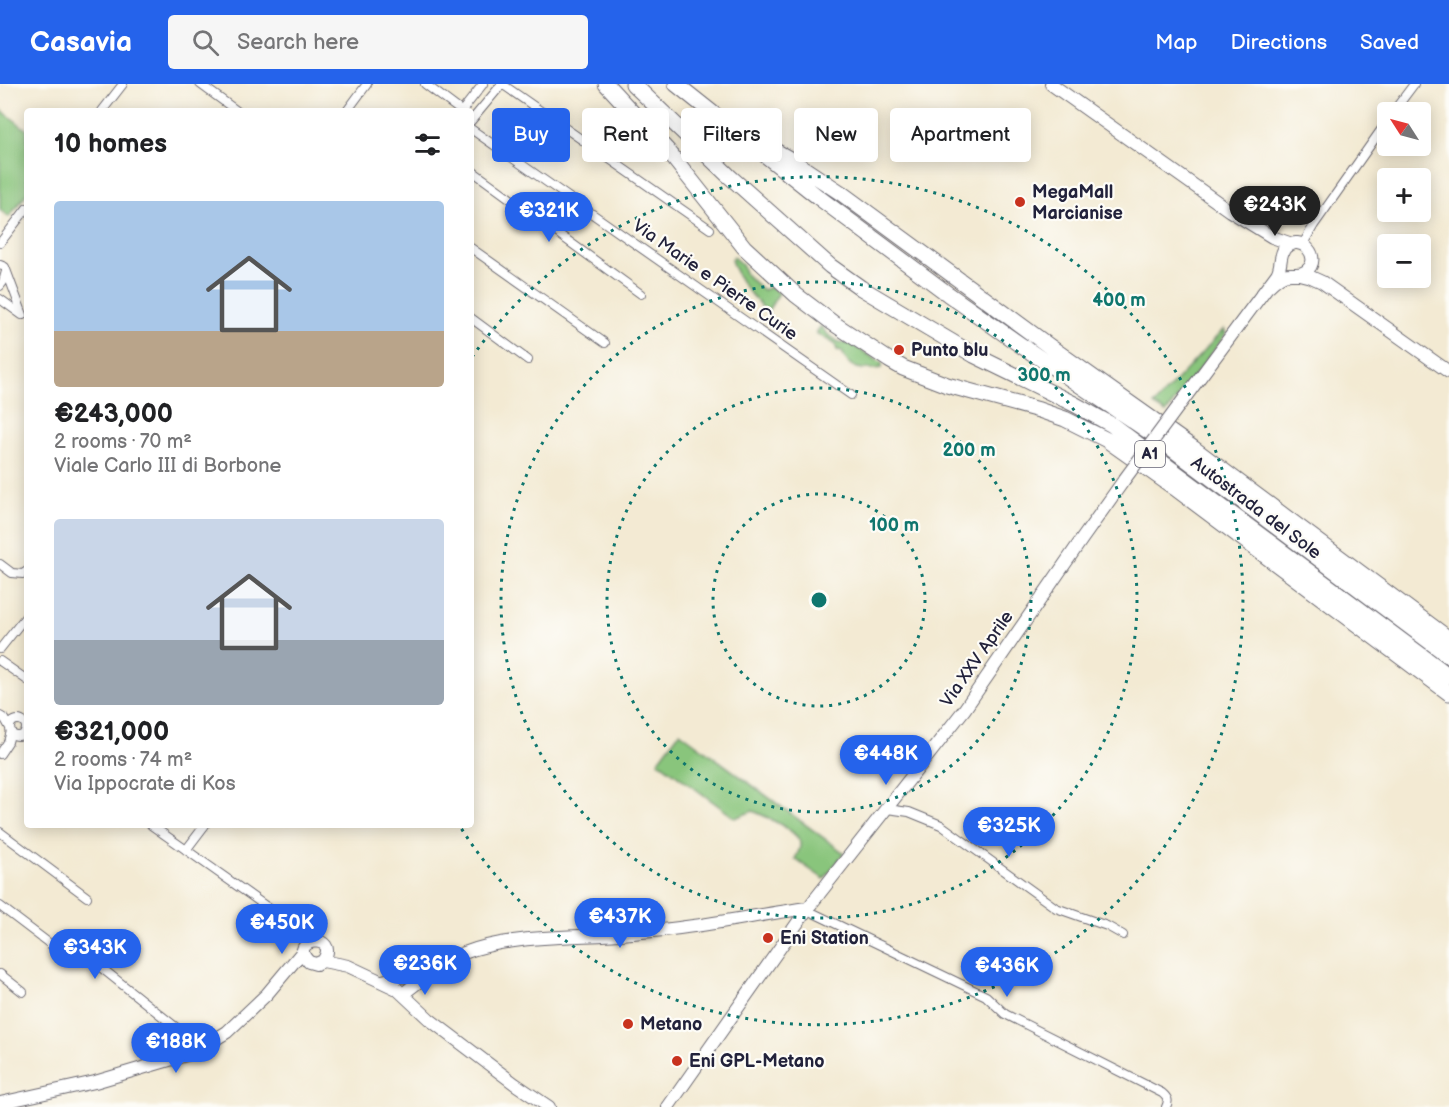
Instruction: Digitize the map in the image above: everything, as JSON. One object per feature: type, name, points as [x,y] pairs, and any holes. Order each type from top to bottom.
[{"type":"highway","points":[[606,84],[668,151],[744,247],[796,295],[833,323],[903,368],[947,386],[1065,419],[1107,440],[1175,488],[1449,693]]},
{"type":"highway","name":"Autostrada del Sole","points":[[633,84],[728,175],[830,266],[861,288],[974,355],[1112,425],[1449,676]]},
{"type":"highway","name":"Autostrada del Sole","points":[[676,84],[707,108]]},
{"type":"highway","points":[[782,155],[841,193],[1049,346],[1193,448],[1449,639]]},
{"type":"highway","name":"Autostrada del Sole","points":[[776,162],[948,294],[1150,433],[1449,656]]},
{"type":"street","points":[[104,108],[123,84]]},
{"type":"street","points":[[349,108],[367,84]]},
{"type":"street","points":[[425,84],[457,108]]},
{"type":"street","points":[[463,108],[483,84]]},
{"type":"street","points":[[474,117],[502,84],[710,229]]},
{"type":"street","points":[[1051,84],[1230,211],[1272,237],[1310,250],[1319,273],[1346,298]]},
{"type":"street","points":[[1400,102],[1414,84]]},
{"type":"street","points":[[202,85],[233,108]]},
{"type":"street","name":"Via Marie e Pierre Curie","points":[[474,131],[851,395]]},
{"type":"street","points":[[1281,261],[1283,251],[1297,244],[1314,225],[1377,136]]},
{"type":"street","points":[[474,172],[642,294]]},
{"type":"street","points":[[1230,211],[1268,243],[1285,270],[1316,279],[1449,372]]},
{"type":"street","points":[[1,241],[24,212]]},
{"type":"street","points":[[474,250],[605,343]]},
{"type":"street","points":[[0,257],[24,315]]},
{"type":"street","points":[[1296,274],[1307,271],[1312,259]]},
{"type":"street","name":"Via XXV Aprile","points":[[668,1107],[808,909],[964,710],[1124,480],[1269,286],[1279,271],[1281,261]]},
{"type":"street","points":[[0,286],[3,282],[4,268]]},
{"type":"street","name":"Via XXV Aprile","points":[[1269,286],[1282,276],[1296,274]]},
{"type":"street","points":[[0,299],[24,316]]},
{"type":"street","points":[[474,320],[528,360]]},
{"type":"street","points":[[0,564],[12,573],[24,573]]},
{"type":"street","points":[[0,649],[24,619]]},
{"type":"street","points":[[0,661],[24,678]]},
{"type":"street","points":[[0,754],[21,728],[2,717]]},
{"type":"street","points":[[887,809],[909,812],[940,825],[1056,908],[1107,926],[1122,934]]},
{"type":"street","points":[[155,828],[291,925],[315,941],[323,943],[320,958]]},
{"type":"street","points":[[186,850],[203,828]]},
{"type":"street","points":[[0,832],[87,897]]},
{"type":"street","points":[[0,906],[54,946],[60,947],[69,942],[202,1048]]},
{"type":"street","points":[[404,993],[427,974],[462,953],[501,943],[687,927],[808,909],[986,996],[1005,1014],[1162,1093],[1168,1100],[1166,1107]]},
{"type":"street","points":[[291,925],[304,950],[306,960],[320,958],[348,966],[404,993],[429,1019],[549,1107]]},
{"type":"street","points":[[0,1103],[95,1082],[193,1053],[227,1032],[267,994],[308,943],[315,941]]},
{"type":"street","points":[[283,976],[320,958]]},
{"type":"street","points":[[0,974],[23,992]]},
{"type":"street","points":[[382,981],[427,974]]},
{"type":"street","points":[[15,1107],[28,1096]]},
{"type":"green space","points":[[0,109],[24,128],[24,197],[9,217],[0,210]]},
{"type":"green space","points":[[733,257],[742,265],[746,275],[763,290],[770,287],[779,293],[767,312],[741,281],[731,260]]},
{"type":"green space","points":[[821,326],[826,333],[839,342],[851,344],[882,363],[882,368],[863,369],[853,366],[842,351],[837,350],[835,344],[816,333]]},
{"type":"green space","points":[[1224,329],[1226,334],[1166,413],[1154,405]]},
{"type":"green space","points":[[680,732],[844,853],[824,879],[795,859],[800,842],[792,832],[753,811],[735,818],[658,761]]},
{"type":"place","name":"MegaMall Marcianise","points":[[1020,202]]},
{"type":"place","name":"Punto blu","points":[[899,350]]},
{"type":"place","name":"Eni Station","points":[[768,938]]},
{"type":"place","name":"Metano","points":[[628,1024]]},
{"type":"place","name":"Eni GPL-Metano","points":[[677,1061]]}]
